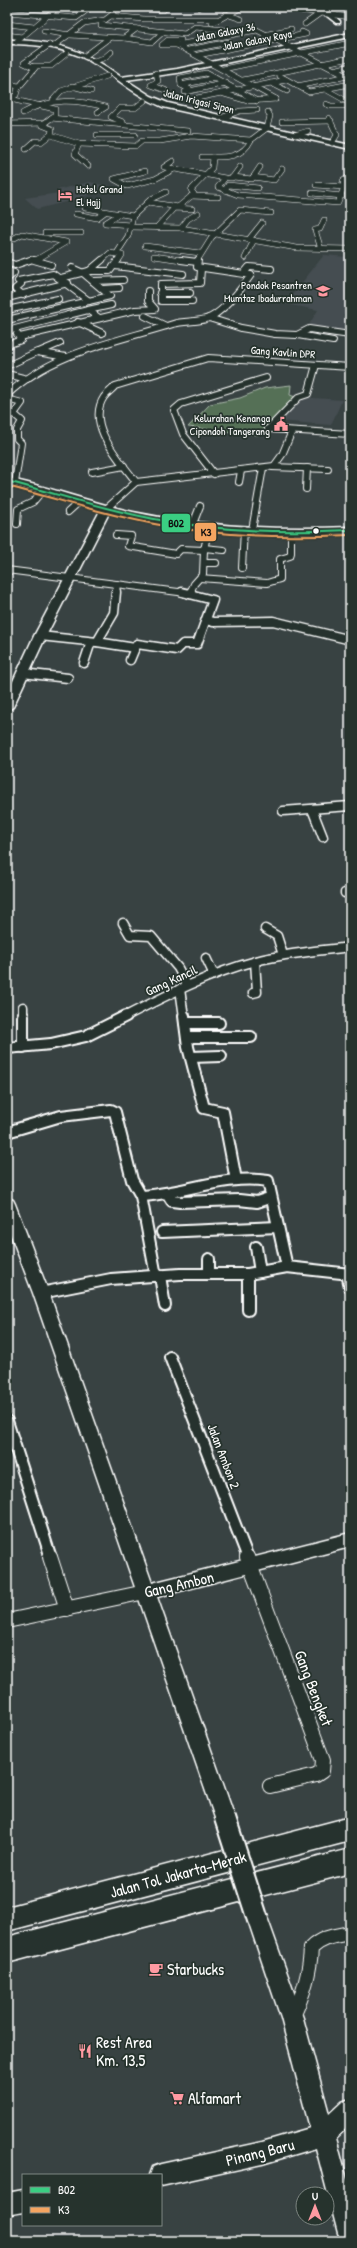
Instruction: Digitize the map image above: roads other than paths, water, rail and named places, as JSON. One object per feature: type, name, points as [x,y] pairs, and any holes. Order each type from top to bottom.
[{"type":"highway","name":"Jalan Tol Jakarta–Merak","points":[[7,1919],[350,1829]]},
{"type":"highway","points":[[7,1950],[350,1861]]},
{"type":"main road","points":[[11,482],[106,509],[193,524],[248,530],[291,532],[350,530]]},
{"type":"street","points":[[82,7],[90,7]]},
{"type":"street","points":[[7,12],[76,18],[84,14],[90,7]]},
{"type":"street","points":[[97,28],[111,16],[113,7]]},
{"type":"street","points":[[126,7],[163,10],[167,7]]},
{"type":"street","points":[[206,28],[217,19],[242,7]]},
{"type":"street","points":[[277,7],[330,16],[350,17]]},
{"type":"street","points":[[312,7],[350,10]]},
{"type":"street","points":[[330,16],[336,8]]},
{"type":"street","points":[[7,35],[19,39],[56,9],[84,14]]},
{"type":"street","points":[[226,14],[241,19]]},
{"type":"street","points":[[305,24],[319,14]]},
{"type":"street","points":[[111,16],[144,19],[217,19]]},
{"type":"street","points":[[330,16],[345,28]]},
{"type":"street","points":[[7,18],[41,21]]},
{"type":"street","points":[[68,53],[51,66],[34,66],[24,63],[49,46],[63,40],[79,27],[88,22],[97,28]]},
{"type":"street","points":[[7,24],[34,27]]},
{"type":"street","points":[[79,27],[97,28],[125,24]]},
{"type":"street","points":[[44,31],[70,35],[124,38],[152,42],[173,24]]},
{"type":"street","points":[[118,25],[164,32],[209,36]]},
{"type":"street","points":[[179,42],[193,27],[224,30]]},
{"type":"street","points":[[124,38],[137,28]]},
{"type":"street","name":"Jalan Galaxy Raya","points":[[120,79],[169,71],[289,47],[345,28]]},
{"type":"street","name":"Jalan Galaxy 36","points":[[188,50],[291,29]]},
{"type":"street","points":[[179,42],[193,41],[253,30],[265,34],[349,77]]},
{"type":"street","points":[[198,56],[306,34],[302,32]]},
{"type":"street","points":[[86,56],[108,38]]},
{"type":"street","name":"Jalan Irigasi Sipon","points":[[7,44],[19,39],[86,56],[150,102],[350,151]]},
{"type":"street","points":[[63,40],[102,42]]},
{"type":"street","points":[[179,42],[198,56],[276,98],[268,101],[233,100],[221,93]]},
{"type":"street","points":[[223,69],[350,43]]},
{"type":"street","name":"Jalan Irigasi Sipon","points":[[7,44],[49,46],[96,64],[107,76],[150,102],[169,110],[350,147]]},
{"type":"street","points":[[96,64],[110,52]]},
{"type":"street","points":[[302,60],[324,55]]},
{"type":"street","points":[[243,80],[350,58]]},
{"type":"street","points":[[7,84],[19,86],[26,82],[34,66]]},
{"type":"street","points":[[334,70],[350,66]]},
{"type":"street","points":[[203,96],[211,101],[191,94],[181,85],[179,80],[181,77],[205,72],[257,101]]},
{"type":"street","points":[[232,74],[240,72]]},
{"type":"street","points":[[156,73],[158,80],[151,85],[165,90]]},
{"type":"street","points":[[275,73],[309,92],[350,84]]},
{"type":"street","points":[[54,100],[58,93],[72,86],[107,76]]},
{"type":"street","points":[[297,86],[349,77]]},
{"type":"street","points":[[181,85],[215,78]]},
{"type":"street","points":[[191,94],[203,96],[286,80]]},
{"type":"street","points":[[271,83],[287,91]]},
{"type":"street","points":[[191,94],[226,84]]},
{"type":"street","points":[[8,100],[17,93],[19,86]]},
{"type":"street","points":[[72,86],[91,91]]},
{"type":"street","points":[[342,86],[350,90]]},
{"type":"street","points":[[325,89],[350,103]]},
{"type":"street","points":[[7,123],[44,123],[55,114],[56,110],[41,104],[8,100]]},
{"type":"street","points":[[23,113],[41,104],[54,100],[106,107],[98,112]]},
{"type":"street","points":[[240,111],[242,100]]},
{"type":"street","points":[[118,124],[111,117],[120,108],[135,108],[150,102]]},
{"type":"street","points":[[326,104],[333,106],[350,106]]},
{"type":"street","points":[[220,118],[240,111],[257,110]]},
{"type":"street","points":[[202,157],[232,156],[242,153],[249,146],[251,140],[265,129],[270,116],[268,112]]},
{"type":"street","points":[[51,118],[103,124],[148,124],[148,128]]},
{"type":"street","points":[[282,122],[330,119],[337,135],[332,143]]},
{"type":"street","points":[[7,123],[22,122]]},
{"type":"street","points":[[26,149],[35,141],[42,142],[50,135],[52,129],[42,125],[44,123]]},
{"type":"street","points":[[97,135],[103,124]]},
{"type":"street","points":[[97,135],[135,135],[138,132],[148,128],[188,131]]},
{"type":"street","points":[[294,135],[308,131]]},
{"type":"street","points":[[50,135],[79,144],[150,146]]},
{"type":"street","points":[[97,135],[101,139],[100,144]]},
{"type":"street","points":[[135,135],[135,145],[138,153]]},
{"type":"street","points":[[135,145],[142,141],[160,141],[191,136],[251,140]]},
{"type":"street","points":[[79,144],[75,154],[88,166]]},
{"type":"street","points":[[157,227],[162,220],[194,193],[190,190],[214,166],[214,157]]},
{"type":"street","points":[[173,161],[164,167],[225,178],[233,177],[252,179],[253,177],[274,180],[282,169]]},
{"type":"street","points":[[233,177],[240,167]]},
{"type":"street","points":[[253,177],[260,167]]},
{"type":"street","points":[[145,171],[114,179],[127,186],[155,179],[174,169]]},
{"type":"street","points":[[225,178],[218,186],[227,192],[238,195],[333,204],[338,203],[350,176]]},
{"type":"street","points":[[227,192],[228,185],[258,188]]},
{"type":"street","points":[[316,185],[344,187]]},
{"type":"street","points":[[117,253],[130,226],[133,216],[148,202],[166,192]]},
{"type":"street","points":[[312,193],[342,196]]},
{"type":"street","points":[[191,196],[218,197]]},
{"type":"street","points":[[148,202],[192,209]]},
{"type":"street","points":[[85,208],[133,216]]},
{"type":"street","points":[[209,318],[226,306],[251,276],[244,273],[197,268],[200,252],[216,233],[240,210],[254,209],[268,211]]},
{"type":"street","points":[[76,214],[96,218],[105,212]]},
{"type":"street","points":[[181,228],[188,219],[198,213]]},
{"type":"street","points":[[116,216],[105,224],[181,228],[216,233],[276,246],[350,249]]},
{"type":"street","points":[[321,249],[315,230],[320,228],[324,220]]},
{"type":"street","points":[[245,258],[252,240],[262,223]]},
{"type":"street","points":[[7,234],[81,233]]},
{"type":"street","points":[[7,242],[22,234],[66,242],[36,260]]},
{"type":"street","points":[[276,246],[284,238]]},
{"type":"street","points":[[145,246],[200,252]]},
{"type":"street","points":[[61,278],[86,272],[109,271],[115,266],[122,255],[110,253],[86,272]]},
{"type":"street","points":[[154,256],[197,262]]},
{"type":"street","points":[[7,262],[15,265],[28,259],[52,265]]},
{"type":"street","points":[[115,266],[184,274]]},
{"type":"street","points":[[244,273],[248,267],[271,269]]},
{"type":"street","points":[[7,320],[110,296],[93,281],[86,272],[72,268]]},
{"type":"street","points":[[192,301],[161,301],[160,293],[162,284],[200,283],[201,268]]},
{"type":"street","points":[[7,271],[14,273],[7,279]]},
{"type":"street","points":[[23,294],[15,289],[21,284],[18,281],[52,273],[68,283],[89,301]]},
{"type":"street","points":[[93,281],[123,280]]},
{"type":"street","points":[[7,298],[46,290],[68,283]]},
{"type":"street","points":[[103,290],[119,288]]},
{"type":"street","points":[[46,290],[66,306]]},
{"type":"street","points":[[9,330],[20,337],[137,309],[145,311],[155,309],[148,301],[148,291]]},
{"type":"street","points":[[160,293],[190,293]]},
{"type":"street","points":[[7,310],[58,299]]},
{"type":"street","points":[[9,330],[111,305]]},
{"type":"street","points":[[59,308],[80,323],[102,333],[96,336],[110,344]]},
{"type":"street","points":[[88,310],[99,318]]},
{"type":"street","points":[[145,316],[166,326]]},
{"type":"street","points":[[7,395],[27,379],[66,357],[176,323],[209,318],[253,331],[298,335],[333,341]]},
{"type":"street","points":[[298,335],[306,329],[347,334],[350,327]]},
{"type":"street","points":[[60,328],[69,335]]},
{"type":"street","points":[[7,345],[18,342],[21,340],[20,337]]},
{"type":"street","points":[[7,366],[60,343]]},
{"type":"street","points":[[39,352],[66,357]]},
{"type":"street","name":"Gang Kavlin DPR","points":[[136,482],[110,447],[98,420],[101,405],[109,390],[123,382],[203,358],[350,367]]},
{"type":"street","points":[[316,364],[308,394],[299,397],[268,429],[350,434]]},
{"type":"street","points":[[7,374],[27,379]]},
{"type":"street","points":[[214,474],[180,428],[176,419],[175,408],[266,378]]},
{"type":"street","points":[[7,399],[22,402],[14,414],[22,421],[17,430],[17,439],[22,444],[11,482]]},
{"type":"street","points":[[9,430],[17,430]]},
{"type":"street","points":[[272,467],[276,465],[282,455],[292,431]]},
{"type":"street","points":[[92,472],[124,466]]},
{"type":"street","points":[[7,707],[40,636],[72,578],[106,509],[136,482],[272,467],[328,468]]},
{"type":"street","points":[[242,568],[248,530],[263,468]]},
{"type":"street","points":[[306,489],[307,468]]},
{"type":"street","points":[[239,482],[241,471]]},
{"type":"street","points":[[17,524],[18,509],[33,502],[43,490]]},
{"type":"street","points":[[68,512],[79,502]]},
{"type":"street","points":[[193,524],[200,506]]},
{"type":"street","points":[[190,594],[195,582],[200,578],[204,563],[204,549],[209,526]]},
{"type":"street","points":[[200,578],[267,583],[278,581],[280,579],[280,559],[290,556],[291,553],[291,532]]},
{"type":"street","points":[[116,535],[131,536],[128,546],[148,551],[176,554],[181,549],[224,550]]},
{"type":"street","points":[[204,563],[216,562]]},
{"type":"street","points":[[7,570],[190,594],[213,600],[197,644],[183,644],[177,650],[137,644],[130,660]]},
{"type":"street","points":[[84,663],[94,642],[114,613],[117,584]]},
{"type":"street","points":[[206,620],[213,622],[273,621],[347,639],[350,633]]},
{"type":"street","points":[[40,636],[134,648]]},
{"type":"street","points":[[22,674],[68,678]]},
{"type":"street","points":[[283,811],[350,806]]},
{"type":"street","points":[[312,809],[323,837]]},
{"type":"street","points":[[123,923],[130,935],[151,936],[178,968],[183,987],[187,1037],[204,1108],[223,1112],[236,1180]]},
{"type":"street","points":[[265,929],[277,936],[283,955]]},
{"type":"street","name":"Gang Kancil","points":[[7,1048],[64,1042],[86,1036],[183,987],[255,961],[283,955],[350,947]]},
{"type":"street","points":[[206,958],[214,975]]},
{"type":"street","points":[[253,993],[258,992],[255,961]]},
{"type":"street","points":[[22,1007],[23,1047]]},
{"type":"street","points":[[185,1024],[219,1023]]},
{"type":"street","points":[[187,1037],[251,1037]]},
{"type":"street","points":[[191,1056],[221,1056]]},
{"type":"street","points":[[7,1132],[61,1116],[112,1110],[115,1112],[123,1137],[132,1180],[141,1196],[165,1306]]},
{"type":"street","points":[[141,1196],[167,1193],[236,1180],[261,1179],[268,1181],[287,1267]]},
{"type":"street","points":[[167,1193],[172,1201],[180,1202],[239,1200],[257,1202],[266,1199]]},
{"type":"street","points":[[7,1204],[41,1294],[226,1818],[258,1920],[292,2018],[350,2233]]},
{"type":"street","points":[[162,1232],[278,1227]]},
{"type":"street","points":[[256,1247],[260,1272]]},
{"type":"street","points":[[209,1259],[209,1274]]},
{"type":"street","points":[[41,1294],[111,1279],[209,1274],[248,1274],[287,1267],[348,1274],[350,1287]]},
{"type":"street","points":[[248,1274],[248,1310]]},
{"type":"street","name":"Jalan Ambon 2","points":[[170,1357],[251,1567]]},
{"type":"street","points":[[7,1421],[11,1447],[67,1609]]},
{"type":"street","name":"Gang Ambon","points":[[7,1621],[145,1592],[251,1567],[350,1540]]},
{"type":"street","name":"Gang Bengket","points":[[251,1567],[324,1767],[322,1771],[316,1775],[270,1786]]},
{"type":"street","points":[[292,2018],[301,2000],[310,1965],[311,1948],[318,1941],[326,1937],[350,1933]]},
{"type":"street","name":"Pinang Baru","points":[[162,2175],[262,2153],[323,2135],[350,2110]]},
{"type":"street","points":[[7,2204],[22,2201]]},
{"type":"place","name":"Hotel Grand El Hajj","points":[[65,195]]},
{"type":"place","name":"Pondok Pesantren Mumtaz Ibadurrahman","points":[[323,291]]},
{"type":"place","name":"Kelurahan Kenanga Cipondoh Tangerang","points":[[281,424]]},
{"type":"place","name":"Starbucks","points":[[156,1969]]},
{"type":"place","name":"Rest Area Km. 13,5","points":[[85,2051]]},
{"type":"place","name":"Alfamart","points":[[177,2098]]}]
